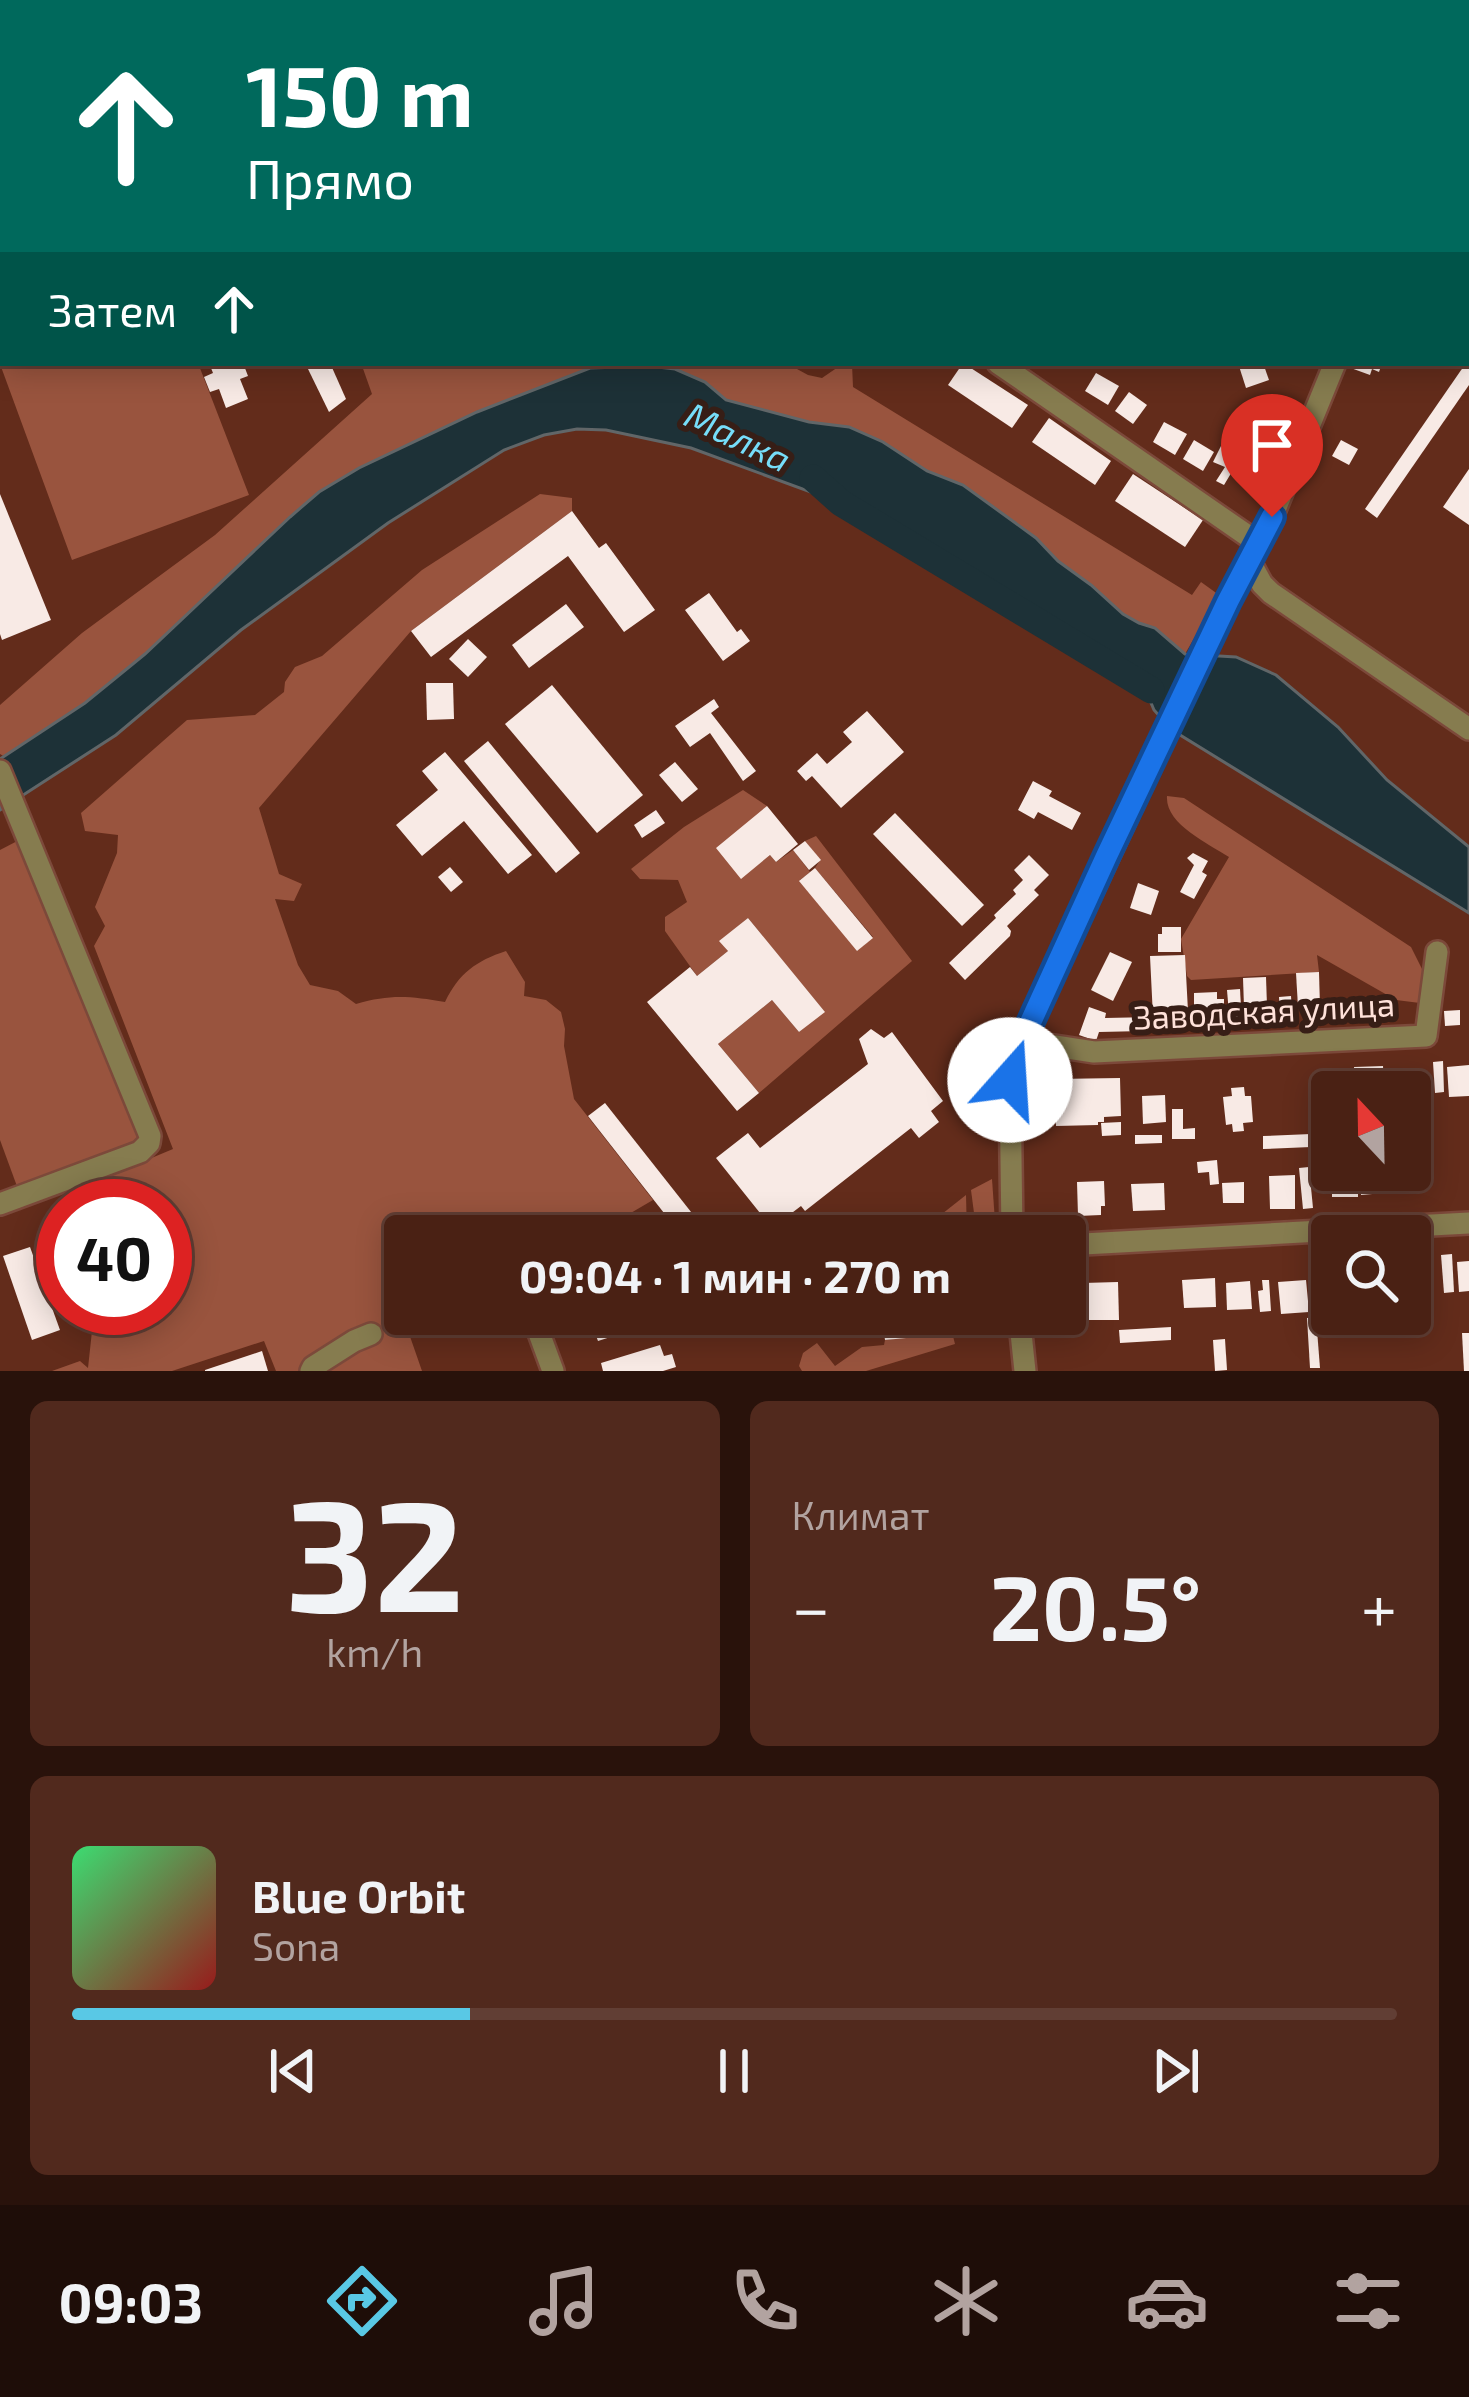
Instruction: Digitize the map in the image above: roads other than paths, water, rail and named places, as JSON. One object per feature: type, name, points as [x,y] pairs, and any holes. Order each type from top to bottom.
[{"type":"street","points":[[1002,366],[1253,552],[1262,584],[1271,593],[1469,730]]},
{"type":"street","points":[[1012,1215],[1010,1080],[1022,1041],[1272,517],[1334,366]]},
{"type":"street","points":[[0,771],[150,1136],[140,1152],[0,1204]]},
{"type":"street","name":"Заводская улица","points":[[1022,1041],[1094,1052],[1426,1036],[1437,952]]},
{"type":"street","points":[[1086,1244],[1469,1223]]},
{"type":"street","points":[[311,1371],[371,1334]]},
{"type":"street","points":[[540,1335],[553,1371]]},
{"type":"street","points":[[1021,1335],[1025,1371]]},
{"type":"water","points":[[590,368],[675,369],[705,382],[726,400],[809,422],[849,427],[883,442],[927,471],[963,485],[1036,538],[1123,614],[1155,628],[1185,654],[1236,657],[1276,675],[1338,727],[1387,780],[1469,847],[1469,913],[1172,730],[1154,710],[1144,686],[841,503],[691,448],[606,430],[544,435],[504,450],[388,523],[241,630],[116,735],[0,810],[0,759],[85,703],[145,654],[319,492],[477,412]]},
{"type":"waterway","name":"Малка","points":[[813,478],[841,503],[1151,690]]}]
